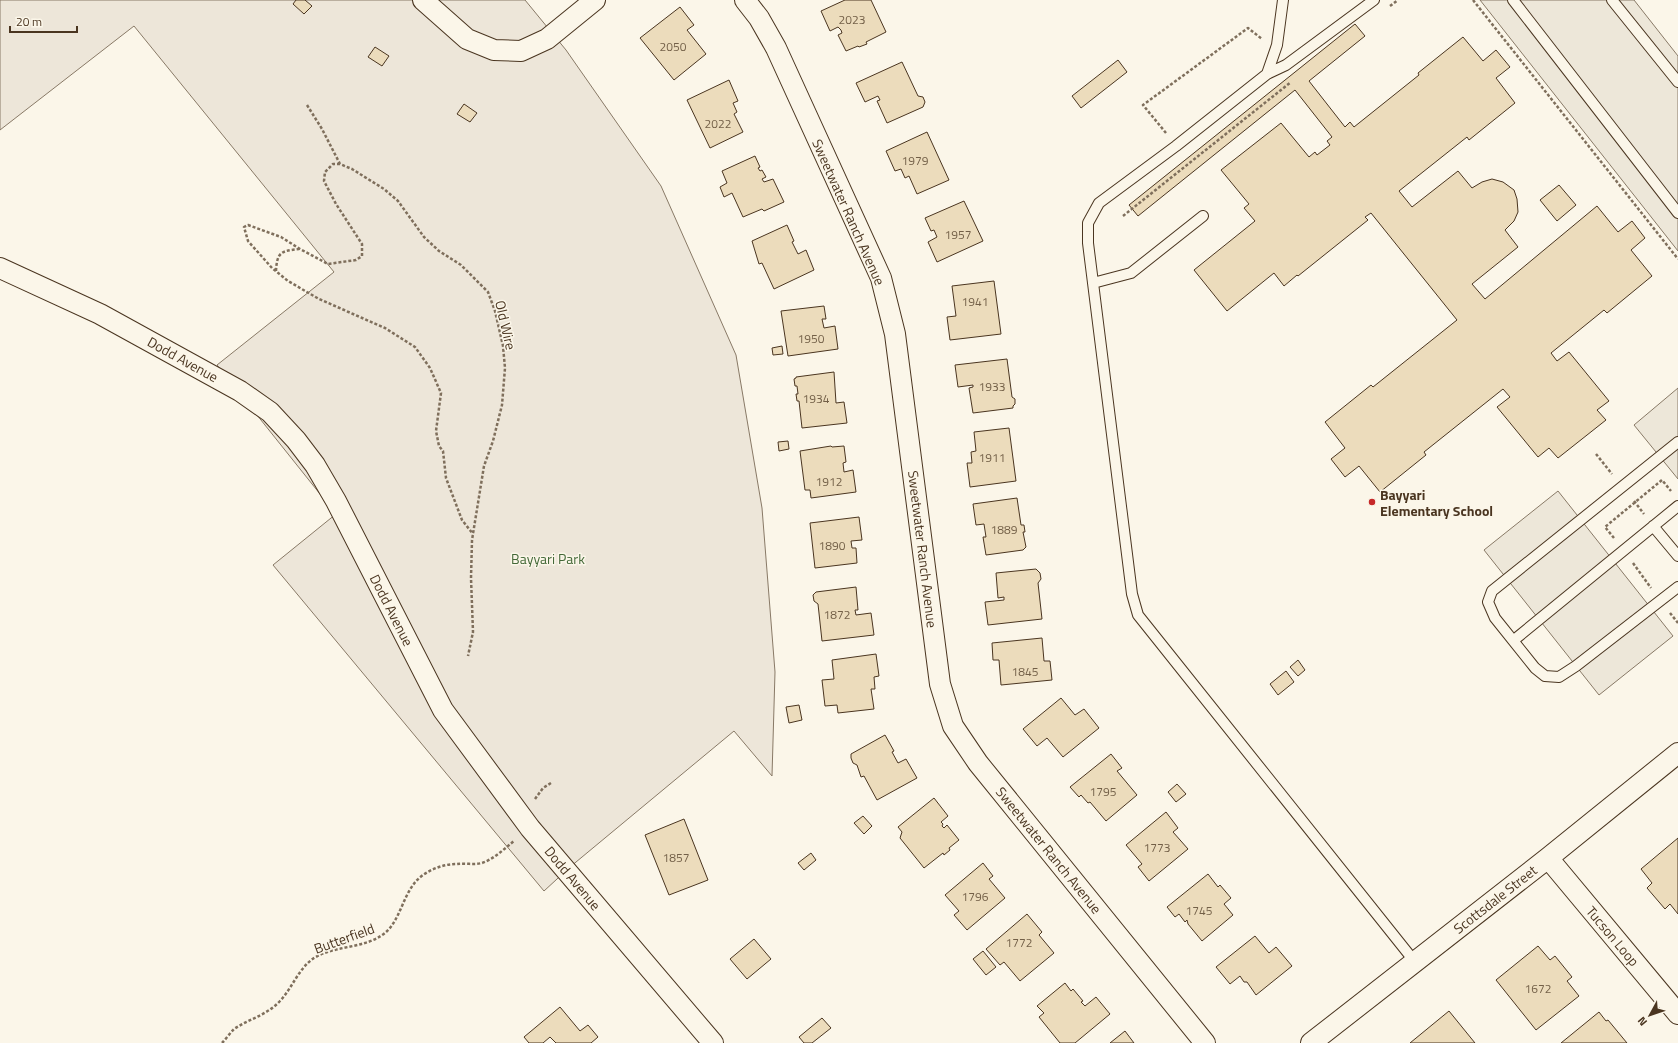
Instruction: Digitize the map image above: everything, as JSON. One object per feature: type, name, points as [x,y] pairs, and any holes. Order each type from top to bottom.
[{"type":"street","points":[[423,0],[467,39],[494,50],[521,51],[547,39],[595,0]]},
{"type":"street","name":"Sweetwater Ranch Avenue","points":[[745,0],[759,18],[776,48],[881,278],[895,334],[940,684],[953,726],[978,763],[1205,1043]]},
{"type":"street","name":"Dodd Avenue","points":[[0,268],[100,314],[240,391],[270,412],[296,440],[315,465],[336,501],[443,710],[530,828],[713,1043]]},
{"type":"street","name":"Scottsdale Street","points":[[1317,1041],[1678,753]]},
{"type":"street","name":"Tucson Loop","points":[[1548,858],[1678,1014]]},
{"type":"lane","points":[[1267,74],[1276,48],[1284,0]]},
{"type":"lane","points":[[1374,0],[1286,65],[1267,74],[1176,146],[1099,203],[1088,223],[1088,243],[1132,594],[1138,615],[1415,962]]},
{"type":"lane","points":[[1513,0],[1678,213]]},
{"type":"lane","points":[[1612,0],[1678,82]]},
{"type":"lane","points":[[1093,283],[1131,273],[1203,216]]},
{"type":"lane","points":[[1678,442],[1492,591],[1488,602],[1495,618],[1536,668],[1545,676],[1559,678],[1678,588]]},
{"type":"lane","points":[[1514,640],[1678,506]]},
{"type":"lane","points":[[1653,526],[1678,556]]},
{"type":"path","points":[[1386,9],[1398,0]]},
{"type":"path","points":[[1473,0],[1678,259]]},
{"type":"path","points":[[1176,146],[1143,105],[1248,28],[1276,48]]},
{"type":"path","points":[[1123,216],[1298,77],[1286,65]]},
{"type":"path","points":[[307,105],[322,129],[340,164],[333,164],[325,172],[324,181],[336,204],[362,244],[362,256],[356,260],[328,264],[281,237],[248,225],[244,227],[248,241],[276,272],[288,281],[319,298],[385,328],[415,347],[430,368],[441,392],[436,431],[439,446],[443,451],[446,478],[462,520],[473,534]]},
{"type":"path","name":"Old Wire","points":[[340,164],[352,169],[384,189],[398,201],[424,237],[439,251],[461,265],[488,292],[495,311],[503,346],[504,368],[502,405],[493,441],[484,466],[473,534],[471,578],[473,632],[468,656]]},
{"type":"path","points":[[276,272],[275,263],[281,253],[286,250],[300,249]]},
{"type":"path","points":[[1634,502],[1662,480],[1674,494]]},
{"type":"path","points":[[534,801],[543,788],[551,783]]},
{"type":"path","name":"Butterfield","points":[[222,1043],[233,1030],[266,1013],[281,1000],[295,978],[314,959],[324,954],[379,937],[387,932],[409,892],[423,875],[440,866],[474,864],[493,858],[515,841],[517,835]]},
{"type":"green space","name":"Bayyari Park","points":[[0,0],[525,0],[566,50],[661,186],[736,355],[762,508],[775,672],[772,776],[734,731],[570,867],[544,891],[273,565],[336,514],[217,365],[334,272],[134,26],[0,130]]},
{"type":"shaded area","points":[[1480,0],[1634,0],[1678,56],[1678,251]]},
{"type":"shaded area","points":[[1678,388],[1678,479],[1634,425]]},
{"type":"shaded area","points":[[1558,491],[1673,636],[1599,695],[1484,550]]},
{"type":"building","points":[[296,0],[305,0],[312,6],[304,14],[293,4]]},
{"type":"building","points":[[845,0],[871,0],[886,32],[866,42],[867,44],[846,51],[838,35],[842,33],[841,30],[838,27],[830,31],[821,11]]},
{"type":"building","points":[[680,7],[694,25],[687,30],[706,54],[674,80],[640,38]]},
{"type":"building","points":[[1355,24],[1365,36],[1309,81],[1345,127],[1350,122],[1354,127],[1419,75],[1418,73],[1463,37],[1483,61],[1496,50],[1510,67],[1496,78],[1515,103],[1469,140],[1467,137],[1399,191],[1412,207],[1458,171],[1472,188],[1482,182],[1492,179],[1503,182],[1514,190],[1517,199],[1518,212],[1514,221],[1505,230],[1518,247],[1472,284],[1485,299],[1597,206],[1618,232],[1632,221],[1645,238],[1631,250],[1652,276],[1607,313],[1604,310],[1551,353],[1557,361],[1569,352],[1609,401],[1597,410],[1606,420],[1558,458],[1549,448],[1538,457],[1497,407],[1510,397],[1503,389],[1424,452],[1426,455],[1380,492],[1359,466],[1345,477],[1331,459],[1345,448],[1325,422],[1371,385],[1373,387],[1457,320],[1371,213],[1365,217],[1368,220],[1284,286],[1274,273],[1227,311],[1194,270],[1255,221],[1244,208],[1249,204],[1221,170],[1281,123],[1309,157],[1315,152],[1317,155],[1330,145],[1327,141],[1332,137],[1295,90],[1138,216],[1129,205]]},
{"type":"building","points":[[375,47],[389,56],[382,66],[368,57]]},
{"type":"building","points":[[1118,60],[1127,72],[1081,108],[1072,96]]},
{"type":"building","points":[[902,62],[918,96],[923,97],[925,102],[923,107],[887,123],[877,101],[880,100],[878,96],[865,102],[856,83]]},
{"type":"building","points":[[729,80],[738,101],[733,103],[737,112],[734,114],[743,132],[710,148],[687,100]]},
{"type":"building","points":[[464,104],[477,113],[470,122],[457,114]]},
{"type":"building","points":[[927,132],[949,180],[917,194],[909,176],[905,178],[901,169],[895,171],[886,151]]},
{"type":"building","points":[[755,156],[760,167],[758,168],[760,171],[762,170],[766,177],[762,179],[764,182],[773,179],[784,202],[764,211],[762,209],[743,217],[732,193],[724,197],[720,187],[727,183],[722,171]]},
{"type":"building","points":[[1559,185],[1576,205],[1557,221],[1540,200]]},
{"type":"building","points":[[964,201],[983,241],[937,262],[928,242],[937,237],[934,230],[931,231],[925,218]]},
{"type":"building","points":[[787,225],[794,241],[792,242],[798,254],[806,250],[814,270],[774,289],[762,263],[759,264],[752,241]]},
{"type":"building","points":[[994,281],[1001,334],[950,340],[947,317],[956,316],[952,286]]},
{"type":"building","points":[[824,306],[826,319],[822,319],[824,328],[835,326],[838,349],[788,356],[781,311]]},
{"type":"building","points":[[782,346],[783,354],[773,355],[772,348]]},
{"type":"building","points":[[1007,359],[1012,397],[1015,399],[1013,408],[973,413],[969,388],[973,387],[973,385],[958,387],[955,365]]},
{"type":"building","points":[[834,372],[836,403],[844,402],[847,423],[802,428],[799,401],[797,401],[796,394],[798,394],[797,386],[795,386],[794,379],[796,377]]},
{"type":"building","points":[[1009,428],[1016,481],[970,487],[967,463],[972,463],[971,452],[976,451],[974,432]]},
{"type":"building","points":[[788,441],[789,449],[779,451],[778,442]]},
{"type":"building","points":[[831,446],[844,446],[846,462],[843,463],[844,472],[853,470],[856,492],[811,498],[810,490],[805,490],[800,451]]},
{"type":"building","points":[[1017,498],[1021,525],[1024,525],[1025,532],[1023,532],[1026,547],[1023,550],[986,555],[983,537],[986,537],[984,524],[976,525],[973,504]]},
{"type":"building","points":[[859,517],[862,540],[851,541],[852,548],[856,548],[857,563],[815,568],[810,523]]},
{"type":"building","points":[[1036,569],[1040,573],[1041,579],[1038,583],[1042,619],[988,625],[985,602],[1004,600],[1004,597],[998,598],[996,573]]},
{"type":"building","points":[[856,587],[858,610],[855,610],[856,615],[871,613],[874,635],[822,641],[818,604],[814,601],[813,595],[816,592]]},
{"type":"building","points":[[1042,638],[1044,661],[1050,661],[1052,680],[1001,685],[999,660],[993,660],[992,643]]},
{"type":"building","points":[[876,654],[879,676],[874,677],[875,689],[871,689],[874,709],[838,713],[837,705],[825,706],[822,680],[834,679],[832,660]]},
{"type":"building","points":[[1298,660],[1305,670],[1298,676],[1290,667]]},
{"type":"building","points":[[1286,671],[1294,682],[1278,695],[1270,684]]},
{"type":"building","points":[[1061,698],[1075,715],[1084,709],[1099,728],[1063,757],[1047,738],[1037,746],[1023,729]]},
{"type":"building","points":[[799,705],[802,720],[789,723],[786,707]]},
{"type":"building","points":[[885,735],[894,751],[892,752],[898,763],[906,759],[917,778],[877,800],[864,776],[861,777],[857,765],[853,763],[851,754]]},
{"type":"building","points":[[1111,754],[1122,768],[1117,771],[1137,795],[1106,821],[1090,802],[1088,803],[1081,795],[1079,797],[1070,787]]},
{"type":"building","points":[[1177,784],[1186,794],[1176,802],[1168,792]]},
{"type":"building","points":[[934,798],[948,816],[941,822],[943,824],[942,826],[944,828],[947,825],[959,840],[949,848],[950,850],[944,855],[943,853],[924,868],[900,838],[902,832],[898,827]]},
{"type":"building","points":[[1166,812],[1178,828],[1173,832],[1188,849],[1149,881],[1138,867],[1142,864],[1126,845]]},
{"type":"building","points":[[863,816],[872,826],[864,834],[854,823]]},
{"type":"building","points":[[684,819],[708,880],[669,895],[645,835]]},
{"type":"building","points":[[1678,838],[1678,914],[1670,904],[1665,909],[1647,888],[1652,883],[1641,869]]},
{"type":"building","points":[[811,853],[816,860],[804,870],[798,863]]},
{"type":"building","points":[[983,863],[993,876],[989,879],[1005,898],[967,930],[954,915],[959,911],[945,895]]},
{"type":"building","points":[[1208,874],[1218,887],[1220,885],[1231,898],[1224,904],[1233,915],[1202,941],[1188,924],[1187,920],[1185,922],[1179,914],[1175,917],[1167,907]]},
{"type":"building","points":[[1027,914],[1042,932],[1039,935],[1054,953],[1020,981],[1004,962],[1000,965],[986,949]]},
{"type":"building","points":[[1255,936],[1269,953],[1276,947],[1292,966],[1256,995],[1247,982],[1244,982],[1240,976],[1230,984],[1216,967]]},
{"type":"building","points":[[754,939],[771,959],[747,979],[730,959]]},
{"type":"building","points":[[1538,946],[1550,960],[1555,956],[1572,977],[1567,981],[1579,996],[1536,1030],[1496,980]]},
{"type":"building","points":[[983,951],[996,967],[986,975],[973,959]]},
{"type":"building","points":[[1065,983],[1071,991],[1073,989],[1083,1001],[1081,1002],[1085,1006],[1096,997],[1110,1014],[1075,1043],[1060,1043],[1039,1017],[1044,1013],[1037,1006]]},
{"type":"building","points":[[560,1007],[580,1031],[588,1025],[598,1037],[591,1043],[556,1043],[550,1037],[543,1043],[529,1043],[524,1037]]},
{"type":"building","points":[[1449,1011],[1475,1043],[1410,1043]]},
{"type":"building","points":[[1599,1012],[1606,1021],[1608,1020],[1627,1043],[1561,1043]]},
{"type":"building","points":[[822,1018],[831,1028],[812,1043],[804,1043],[799,1037]]},
{"type":"building","points":[[1125,1031],[1134,1043],[1110,1043]]},
{"type":"place","name":"Bayyari Elementary School","points":[[1372,502]]}]
